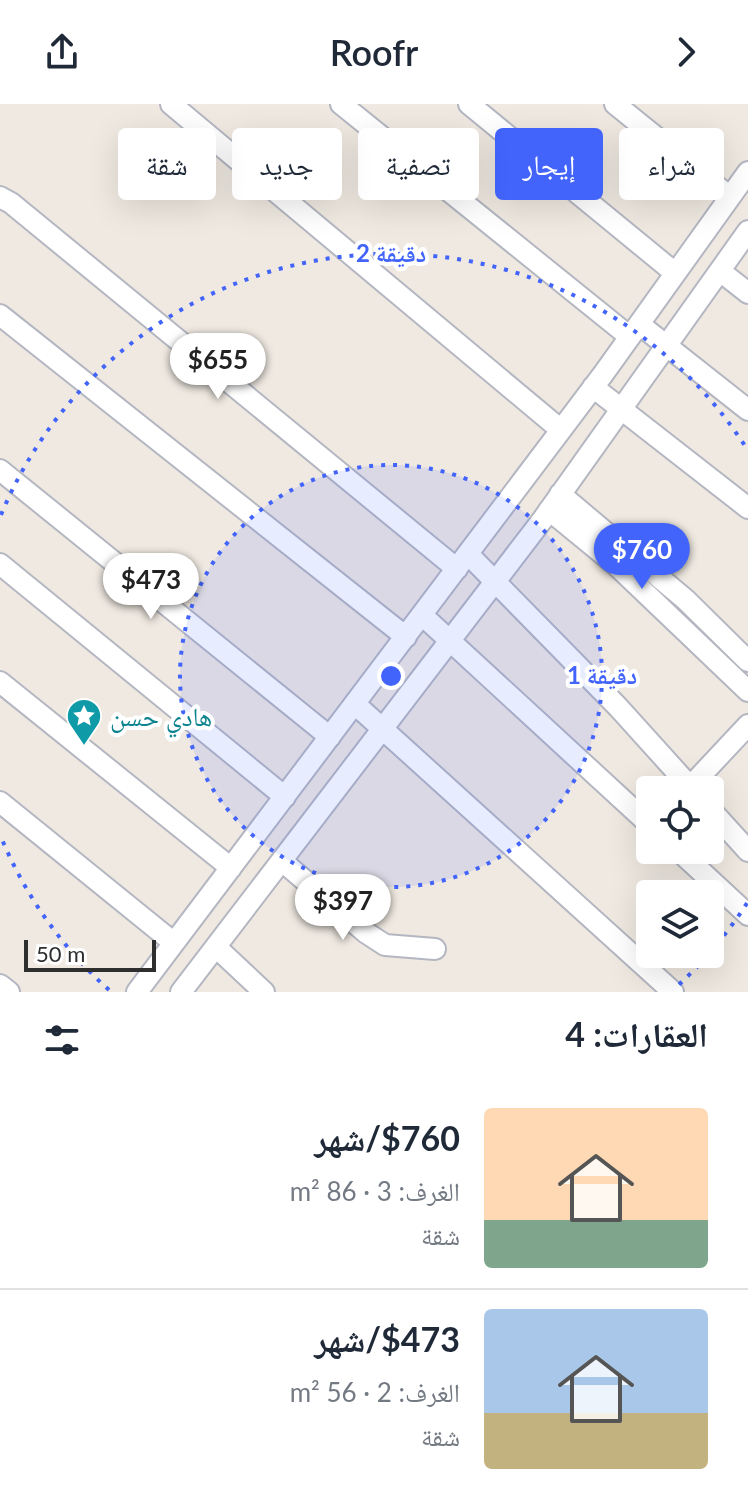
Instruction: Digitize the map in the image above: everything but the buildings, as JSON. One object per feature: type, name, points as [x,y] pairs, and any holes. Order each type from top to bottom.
[{"type":"street","points":[[171,104],[561,430]]},
{"type":"street","points":[[341,104],[634,331],[665,344],[748,410]]},
{"type":"street","points":[[469,104],[675,273]]},
{"type":"street","points":[[615,104],[730,197]]},
{"type":"street","points":[[137,992],[561,430],[748,172]]},
{"type":"street","points":[[0,197],[462,561],[495,582],[618,707],[680,776]]},
{"type":"street","points":[[181,992],[495,582],[748,231]]},
{"type":"street","points":[[720,271],[748,293]]},
{"type":"street","points":[[0,315],[406,637]]},
{"type":"street","points":[[593,387],[748,508]]},
{"type":"street","points":[[0,470],[330,737]]},
{"type":"street","points":[[554,502],[686,600],[748,661]]},
{"type":"street","points":[[554,502],[748,691]]},
{"type":"street","points":[[0,564],[285,797]]},
{"type":"street","points":[[422,615],[636,812]]},
{"type":"street","points":[[0,682],[231,868]]},
{"type":"street","points":[[355,704],[673,992]]},
{"type":"street","points":[[702,776],[748,725]]},
{"type":"street","points":[[0,802],[174,943]]},
{"type":"street","points":[[724,824],[748,851]]},
{"type":"street","points":[[282,861],[365,932],[385,945],[435,949]]},
{"type":"street","points":[[693,864],[748,915]]},
{"type":"street","points":[[216,947],[264,992]]},
{"type":"street","points":[[0,985],[9,992]]},
{"type":"place","name":"هادي حسن","points":[[84,747]]}]
